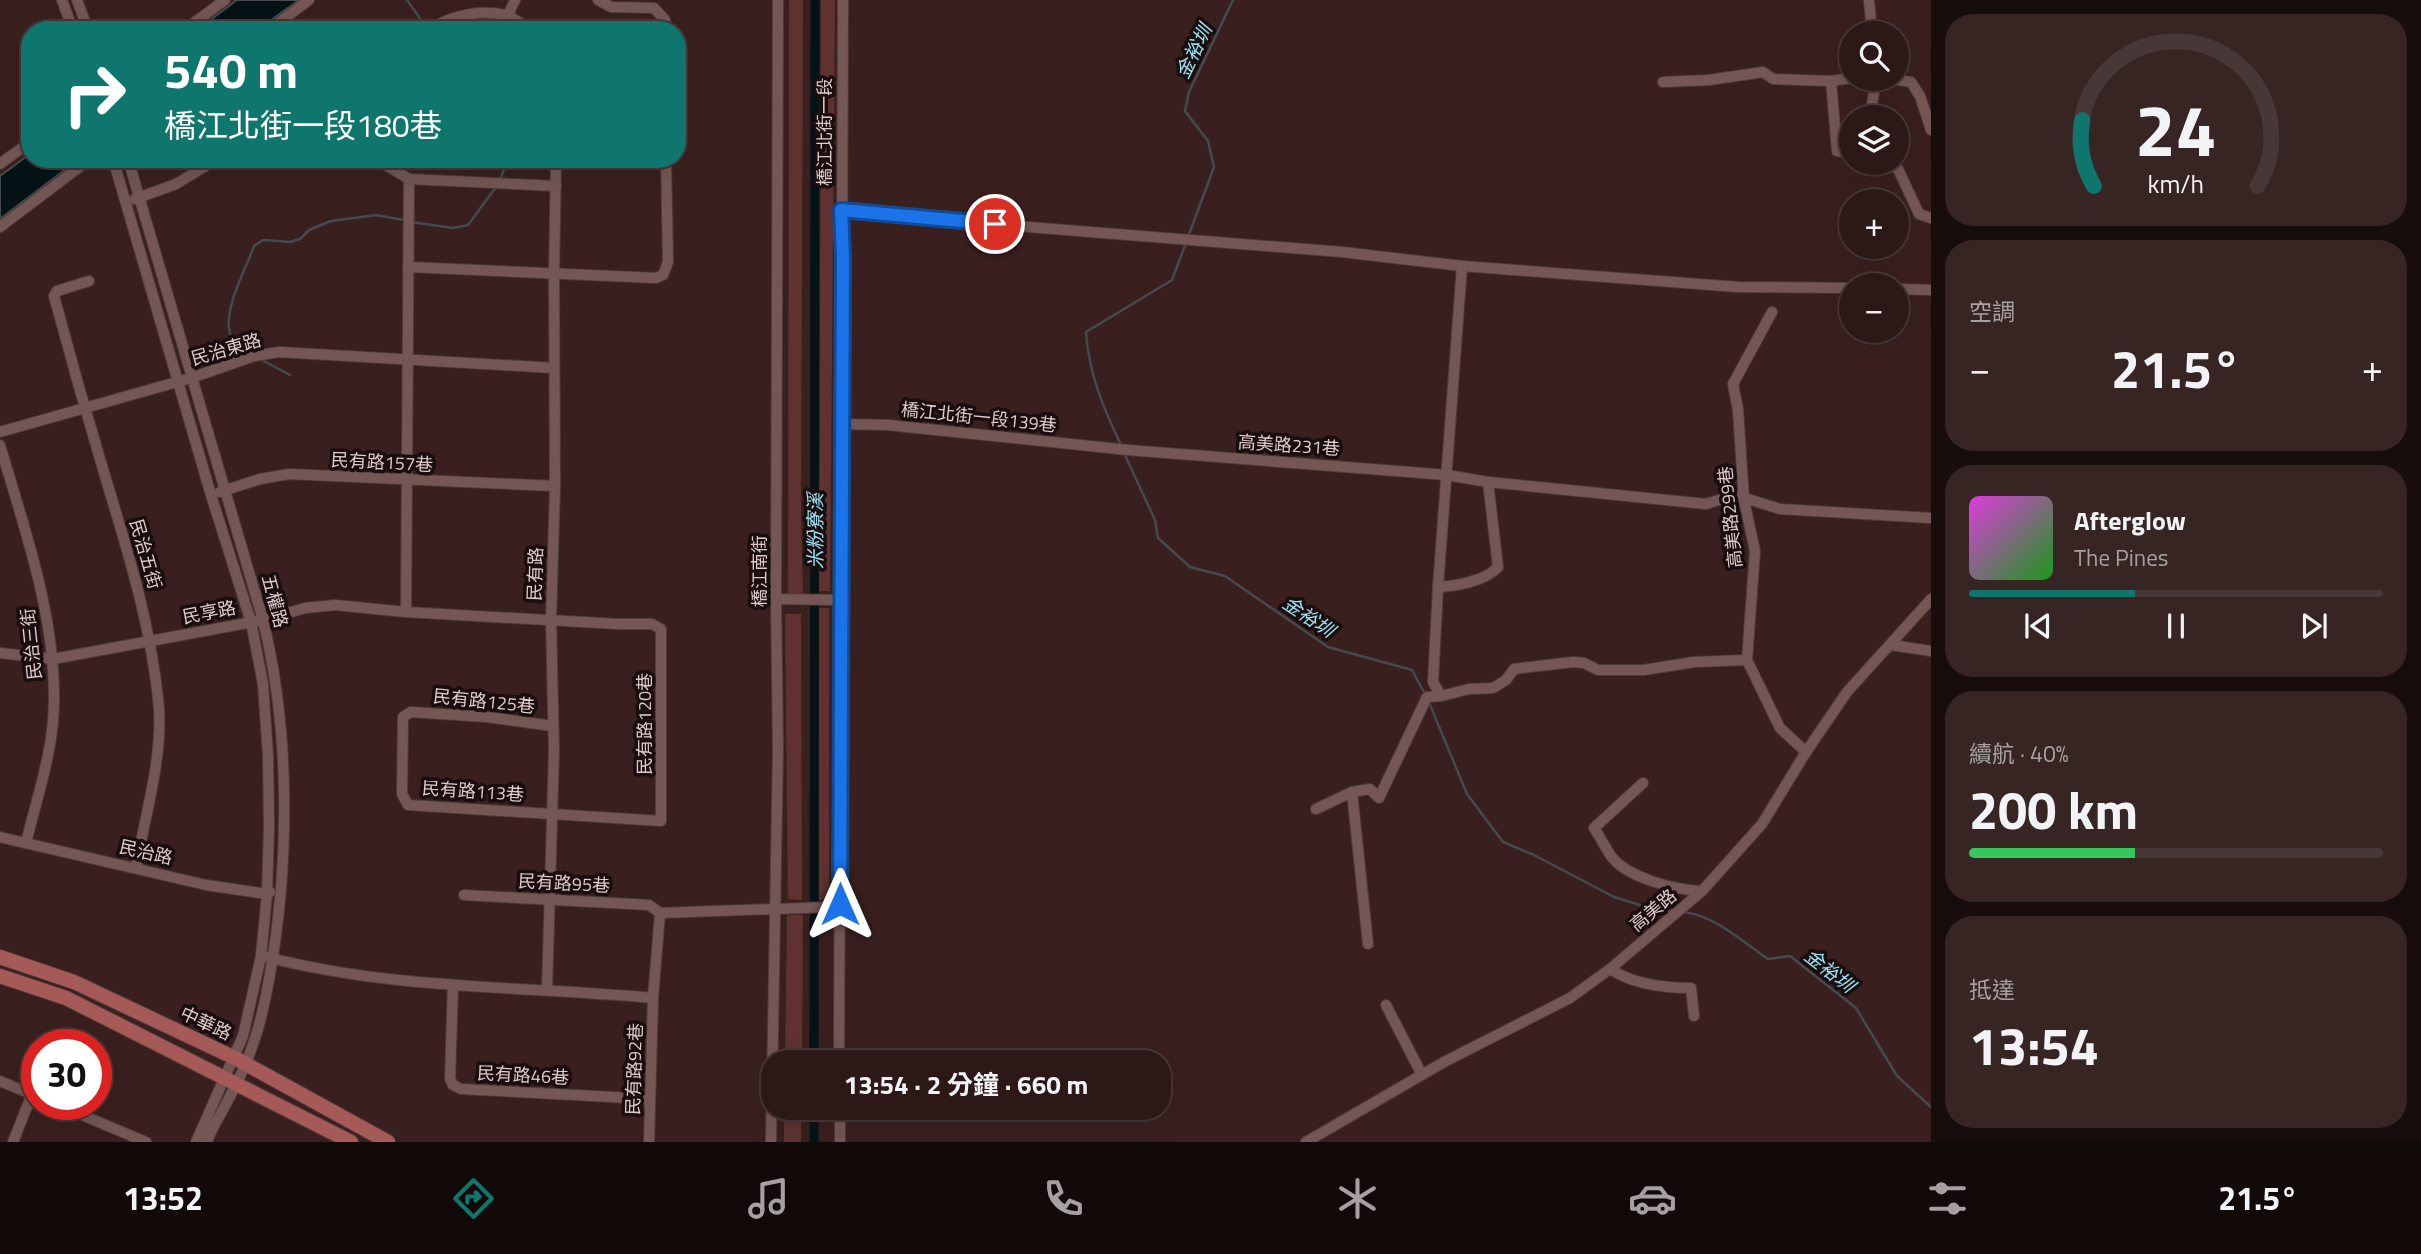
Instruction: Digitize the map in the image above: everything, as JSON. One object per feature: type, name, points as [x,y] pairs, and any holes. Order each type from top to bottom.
[{"type":"main road","name":"中華路","points":[[0,957],[74,982],[241,1060],[388,1142]]},
{"type":"main road","points":[[0,975],[66,998],[351,1142]]},
{"type":"street","points":[[62,0],[70,21]]},
{"type":"street","points":[[77,0],[85,21]]},
{"type":"street","points":[[196,21],[225,0]]},
{"type":"street","points":[[281,21],[309,0]]},
{"type":"street","points":[[508,15],[515,0]]},
{"type":"street","points":[[598,0],[611,7],[654,8],[665,21]]},
{"type":"street","name":"橋江南街","points":[[771,1142],[778,749],[778,0]]},
{"type":"street","name":"橋江北街一段","points":[[839,1050],[840,904],[835,600],[842,424],[842,0]]},
{"type":"street","points":[[1869,0],[1871,21]]},
{"type":"street","points":[[445,21],[478,13],[508,15],[517,21]]},
{"type":"street","points":[[1663,82],[1709,80],[1763,72],[1773,79],[1839,80]]},
{"type":"street","points":[[1830,81],[1839,151]]},
{"type":"street","points":[[1909,82],[1920,96],[1931,130]]},
{"type":"street","points":[[1920,96],[1931,89]]},
{"type":"street","points":[[0,164],[21,149]]},
{"type":"street","points":[[0,227],[78,168]]},
{"type":"street","name":"五權路","points":[[116,168],[251,622],[263,684],[268,756],[267,957]]},
{"type":"street","name":"五權路","points":[[131,168],[263,620],[271,652],[280,715],[283,825],[281,885],[255,1039],[231,1081]]},
{"type":"street","points":[[126,203],[176,184],[202,168]]},
{"type":"street","points":[[391,168],[409,179],[556,186]]},
{"type":"street","name":"民有路","points":[[547,990],[553,726],[551,620],[555,486],[556,168]]},
{"type":"street","points":[[408,267],[656,278],[663,275],[667,262],[666,168]]},
{"type":"street","points":[[1901,175],[1919,214],[1931,218]]},
{"type":"street","points":[[406,612],[409,179]]},
{"type":"street","points":[[841,210],[1199,240],[1462,266],[1738,287],[1839,288]]},
{"type":"street","points":[[1441,696],[1433,682],[1437,587],[1462,266]]},
{"type":"street","name":"民治五街","points":[[89,281],[57,291],[54,296],[135,578],[149,641],[159,711],[157,746],[136,867]]},
{"type":"street","points":[[1909,289],[1931,290]]},
{"type":"street","name":"高美路299巷","points":[[1772,312],[1733,384],[1738,410],[1744,500],[1755,551],[1747,660],[1780,728],[1806,752]]},
{"type":"street","name":"民治東路","points":[[0,432],[191,378],[254,356],[279,352],[554,368]]},
{"type":"street","name":"橋江北街一段139巷","points":[[842,424],[888,425],[1128,450]]},
{"type":"street","name":"民治三街","points":[[0,444],[44,600],[53,659],[51,742],[26,843]]},
{"type":"street","name":"高美路231巷","points":[[1128,450],[1447,475],[1488,482],[1706,504],[1735,495],[1744,500],[1780,509],[1931,518]]},
{"type":"street","name":"民有路157巷","points":[[211,495],[289,474],[555,486]]},
{"type":"street","points":[[1437,587],[1454,586],[1493,572],[1498,567],[1488,482]]},
{"type":"street","points":[[776,599],[835,600]]},
{"type":"street","name":"高美路","points":[[1306,1142],[1328,1136],[1422,1075],[1551,1009],[1610,969],[1702,891],[1762,824],[1847,692],[1931,599]]},
{"type":"street","name":"民享路","points":[[0,653],[53,659],[263,620],[305,608],[335,605],[551,620]]},
{"type":"street","name":"民有路120巷","points":[[551,620],[652,624],[661,629],[661,821],[551,814]]},
{"type":"street","points":[[1891,645],[1931,651]]},
{"type":"street","points":[[1316,809],[1352,792],[1370,789],[1379,798],[1427,697],[1469,689],[1493,688],[1506,680],[1514,669],[1573,662],[1584,663],[1598,670],[1644,670],[1694,662],[1747,660]]},
{"type":"street","name":"民有路125巷","points":[[411,712],[487,717],[553,726]]},
{"type":"street","name":"民有路113巷","points":[[411,712],[403,717],[401,794],[408,805],[551,814]]},
{"type":"street","points":[[1643,783],[1594,828],[1612,858],[1630,872],[1685,890],[1702,891]]},
{"type":"street","points":[[1352,792],[1367,944]]},
{"type":"street","name":"民治路","points":[[0,837],[205,885],[267,894]]},
{"type":"street","points":[[267,894],[281,885]]},
{"type":"street","name":"民有路95巷","points":[[464,895],[649,905],[660,913],[827,907],[840,904]]},
{"type":"street","name":"民有路92巷","points":[[649,1142],[653,998],[660,913]]},
{"type":"street","points":[[267,957],[356,975],[453,985],[653,998]]},
{"type":"street","points":[[1610,969],[1619,975],[1663,988],[1691,988],[1694,1016]]},
{"type":"street","name":"民有路46巷","points":[[453,985],[450,1079],[453,1085],[461,1089],[650,1099]]},
{"type":"street","points":[[1386,1005],[1422,1075]]},
{"type":"street","points":[[0,1081],[21,1090]]},
{"type":"street","points":[[196,1142],[231,1081]]},
{"type":"street","points":[[207,1142],[231,1081]]},
{"type":"street","points":[[13,1142],[23,1120]]},
{"type":"street","points":[[94,1120],[146,1142]]},
{"type":"street","points":[[840,1120],[840,1142]]},
{"type":"shaded area","points":[[237,0],[299,0],[270,21],[209,21]]},
{"type":"shaded area","points":[[789,0],[803,0],[803,597],[788,598]]},
{"type":"shaded area","points":[[821,0],[835,0],[830,591],[819,591]]},
{"type":"shaded area","points":[[21,161],[21,168],[67,168],[0,219],[0,176]]},
{"type":"shaded area","points":[[819,608],[829,608],[829,898],[819,900]]},
{"type":"shaded area","points":[[785,614],[801,614],[802,900],[788,899]]},
{"type":"shaded area","points":[[787,915],[803,915],[802,1050],[785,1050]]},
{"type":"shaded area","points":[[784,1120],[801,1120],[801,1142],[784,1142]]},
{"type":"waterway","points":[[407,0],[422,21]]},
{"type":"waterway","name":"米粉寮溪","points":[[814,1050],[815,0]]},
{"type":"waterway","name":"金裕圳","points":[[1188,237],[1214,167],[1208,141],[1185,111],[1189,92],[1233,0]]},
{"type":"waterway","points":[[499,181],[504,168]]},
{"type":"waterway","points":[[411,222],[453,228],[468,225],[496,187]]},
{"type":"waterway","points":[[249,355],[233,340],[229,319],[235,293],[254,246],[263,240],[290,242],[300,239],[309,230],[331,221],[376,215],[404,220]]},
{"type":"waterway","name":"金裕圳","points":[[1121,445],[1098,390],[1090,362],[1086,332],[1172,280],[1186,243]]},
{"type":"waterway","points":[[262,360],[290,375]]},
{"type":"waterway","name":"金裕圳","points":[[1125,455],[1155,520],[1158,538],[1190,567],[1225,576],[1328,647],[1412,670],[1425,694]]},
{"type":"waterway","name":"金裕圳","points":[[1428,700],[1467,794],[1503,842],[1534,855],[1614,897],[1656,910],[1673,911]]},
{"type":"waterway","name":"金裕圳","points":[[1683,912],[1695,914],[1717,924],[1768,959],[1790,956],[1856,1008],[1897,1076],[1931,1107]]},
{"type":"waterway","name":"米粉寮溪","points":[[814,1120],[814,1142]]},
{"type":"route","points":[[840,904],[841,210],[995,224]]}]
